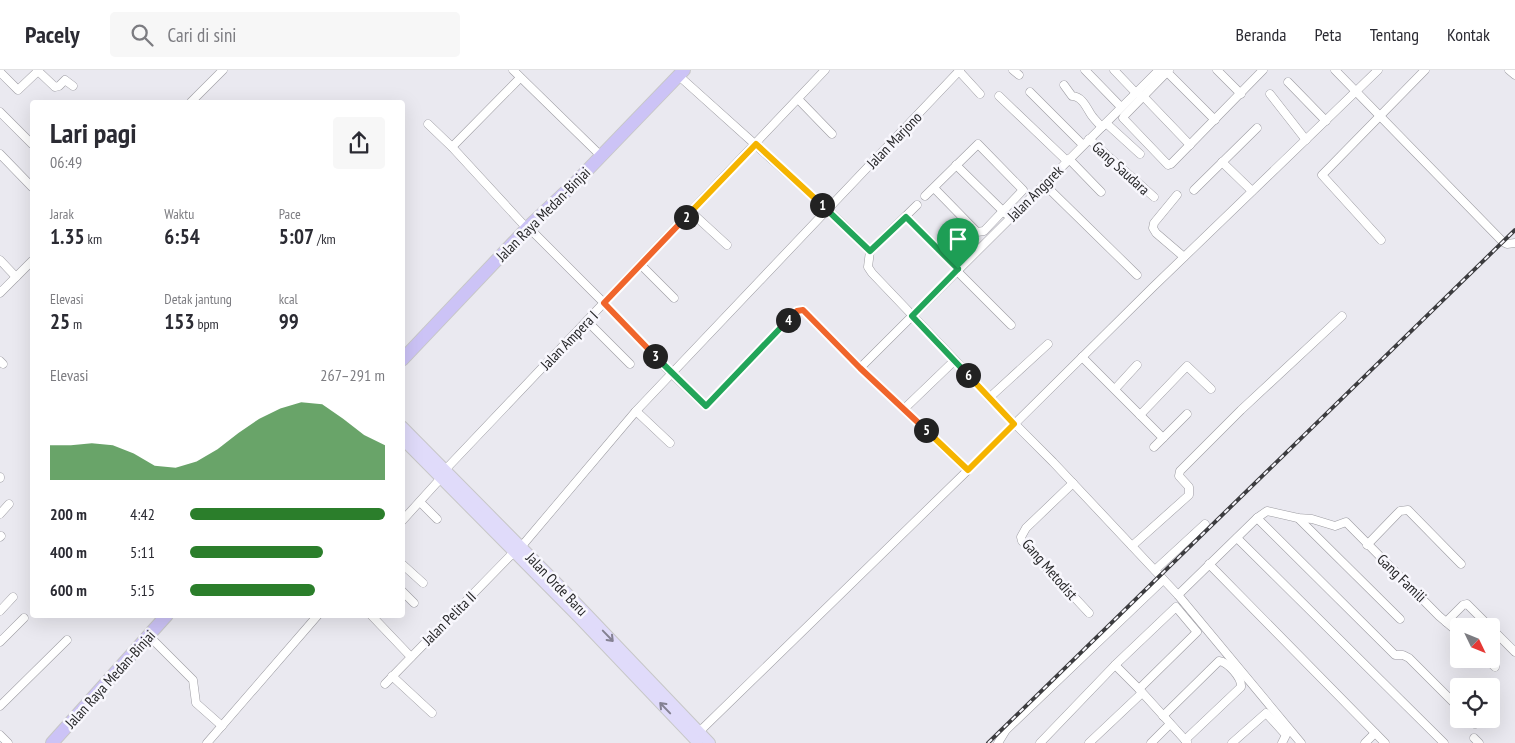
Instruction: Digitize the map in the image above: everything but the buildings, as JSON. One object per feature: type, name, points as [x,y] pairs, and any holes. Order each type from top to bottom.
[{"type":"highway","name":"Jalan Raya Medan-Binjai","points":[[405,349],[597,152],[679,72]]},
{"type":"highway","name":"Jalan Raya Medan-Binjai","points":[[405,357],[525,225],[576,183],[679,72]]},
{"type":"highway","name":"Jalan Raya Medan-Binjai","points":[[62,743],[148,643],[165,618]]},
{"type":"highway","name":"Jalan Raya Medan-Binjai","points":[[52,743],[173,618]]},
{"type":"main road","name":"Jalan Orde Baru","points":[[405,430],[443,474],[636,671],[695,739],[710,743]]},
{"type":"main road","name":"Jalan Orde Baru","points":[[405,442],[443,474]]},
{"type":"street","points":[[0,72],[18,90],[38,70],[55,86],[59,86],[66,80],[73,86]]},
{"type":"street","points":[[193,100],[223,70]]},
{"type":"street","points":[[513,70],[597,152]]},
{"type":"street","name":"Jalan Ampera I","points":[[405,518],[443,474],[825,70]]},
{"type":"street","points":[[1085,70],[1121,107]]},
{"type":"street","points":[[1114,70],[1190,145]]},
{"type":"street","points":[[1165,70],[1215,120]]},
{"type":"street","name":"Jalan Anggrek","points":[[860,368],[1121,107],[1139,94],[1165,70]]},
{"type":"street","points":[[1217,70],[1241,94]]},
{"type":"street","points":[[1139,94],[1123,118],[1165,163],[1171,164],[1263,70]]},
{"type":"street","points":[[1335,70],[1503,242],[1507,244],[1515,243]]},
{"type":"street","points":[[1365,70],[1372,77]]},
{"type":"street","points":[[695,739],[1184,257],[1378,70]]},
{"type":"street","points":[[1381,240],[1322,174],[1425,70]]},
{"type":"street","points":[[959,71],[980,94]]},
{"type":"street","name":"Jalan Marjono","points":[[671,373],[959,71]]},
{"type":"street","points":[[679,72],[870,251]]},
{"type":"street","points":[[452,147],[520,78]]},
{"type":"street","points":[[1288,82],[1326,121]]},
{"type":"street","points":[[1064,85],[1072,96],[1077,96],[1086,106],[1089,113],[1140,154]]},
{"type":"street","name":"Gang Saudara","points":[[1030,92],[1086,142],[1154,197]]},
{"type":"street","points":[[1270,94],[1306,140]]},
{"type":"street","points":[[999,96],[1101,192]]},
{"type":"street","points":[[798,99],[832,134]]},
{"type":"street","points":[[0,112],[30,142]]},
{"type":"street","points":[[428,124],[525,225],[706,406],[800,309],[968,470]]},
{"type":"street","points":[[1194,190],[1257,128]]},
{"type":"street","points":[[925,196],[976,145],[980,145],[1023,190],[984,231],[977,232],[934,188]]},
{"type":"street","points":[[0,154],[30,185]]},
{"type":"street","points":[[1222,162],[1252,191]]},
{"type":"street","points":[[956,165],[1010,218]]},
{"type":"street","points":[[1044,184],[1137,275]]},
{"type":"street","points":[[1177,196],[1154,223],[1153,228],[1156,233],[1184,257]]},
{"type":"street","points":[[917,205],[870,251],[868,267],[872,273],[1178,595],[1301,743]]},
{"type":"street","points":[[691,212],[727,245]]},
{"type":"street","points":[[906,217],[1011,325]]},
{"type":"street","points":[[0,260],[16,277]]},
{"type":"street","points":[[0,293],[30,263]]},
{"type":"street","points":[[641,265],[674,298]]},
{"type":"street","points":[[1132,546],[1189,495],[1189,487],[1180,476],[1180,471],[1241,410],[1342,316]]},
{"type":"street","points":[[587,322],[630,364]]},
{"type":"street","points":[[989,398],[1048,344]]},
{"type":"street","points":[[1082,357],[1163,438]]},
{"type":"street","points":[[904,409],[955,360]]},
{"type":"street","points":[[1115,389],[1137,365]]},
{"type":"street","points":[[1140,414],[1187,366],[1210,389]]},
{"type":"street","name":"Jalan Pelita II","points":[[385,684],[518,549],[671,373]]},
{"type":"street","points":[[636,411],[670,443]]},
{"type":"street","points":[[1154,447],[1187,414]]},
{"type":"street","name":"Gang Metodist","points":[[1073,483],[1026,528],[1021,537],[1022,541],[1089,613]]},
{"type":"street","points":[[420,502],[437,519]]},
{"type":"street","points":[[0,514],[9,504]]},
{"type":"street","points":[[1368,545],[1400,511],[1408,510],[1461,564]]},
{"type":"street","points":[[1178,595],[1257,518],[1268,511],[1298,518],[1400,619]]},
{"type":"street","points":[[1257,518],[1395,655],[1403,655],[1409,658],[1450,699]]},
{"type":"street","name":"Gang Famili","points":[[1298,518],[1312,519],[1335,526],[1346,522],[1450,625]]},
{"type":"street","points":[[1155,570],[1205,524]]},
{"type":"street","points":[[1237,538],[1444,743]]},
{"type":"street","points":[[1209,564],[1385,743]]},
{"type":"street","points":[[405,567],[422,583]]},
{"type":"street","points":[[998,743],[1006,730],[1163,580]]},
{"type":"street","points":[[405,594],[414,603]]},
{"type":"street","points":[[0,611],[13,597]]},
{"type":"street","points":[[1446,622],[1463,605],[1467,604],[1481,618]]},
{"type":"street","points":[[1040,743],[1115,666],[1175,608],[1178,608],[1197,632],[1089,743]]},
{"type":"street","points":[[0,642],[24,618]]},
{"type":"street","points":[[207,743],[315,618]]},
{"type":"street","points":[[373,618],[411,657]]},
{"type":"street","points":[[1500,637],[1515,652]]},
{"type":"street","points":[[0,706],[66,640]]},
{"type":"street","points":[[148,643],[193,680],[196,703],[222,726]]},
{"type":"street","points":[[1115,666],[1141,691],[1170,724],[1186,742],[1241,687],[1240,680],[1224,662],[1219,661],[1163,716]]},
{"type":"street","points":[[392,676],[432,713]]},
{"type":"street","points":[[1232,743],[1266,713],[1286,735],[1282,743]]},
{"type":"street","points":[[1151,743],[1170,724]]},
{"type":"street","points":[[1365,743],[1375,733]]},
{"type":"street","points":[[0,735],[8,743]]},
{"type":"railway","points":[[988,743],[1515,230]]},
{"type":"route","points":[[756,144],[870,251],[906,217],[958,269],[912,316],[1014,424],[968,470],[860,368],[803,310],[797,311],[710,404],[706,406],[671,373],[604,303],[756,144]]}]
